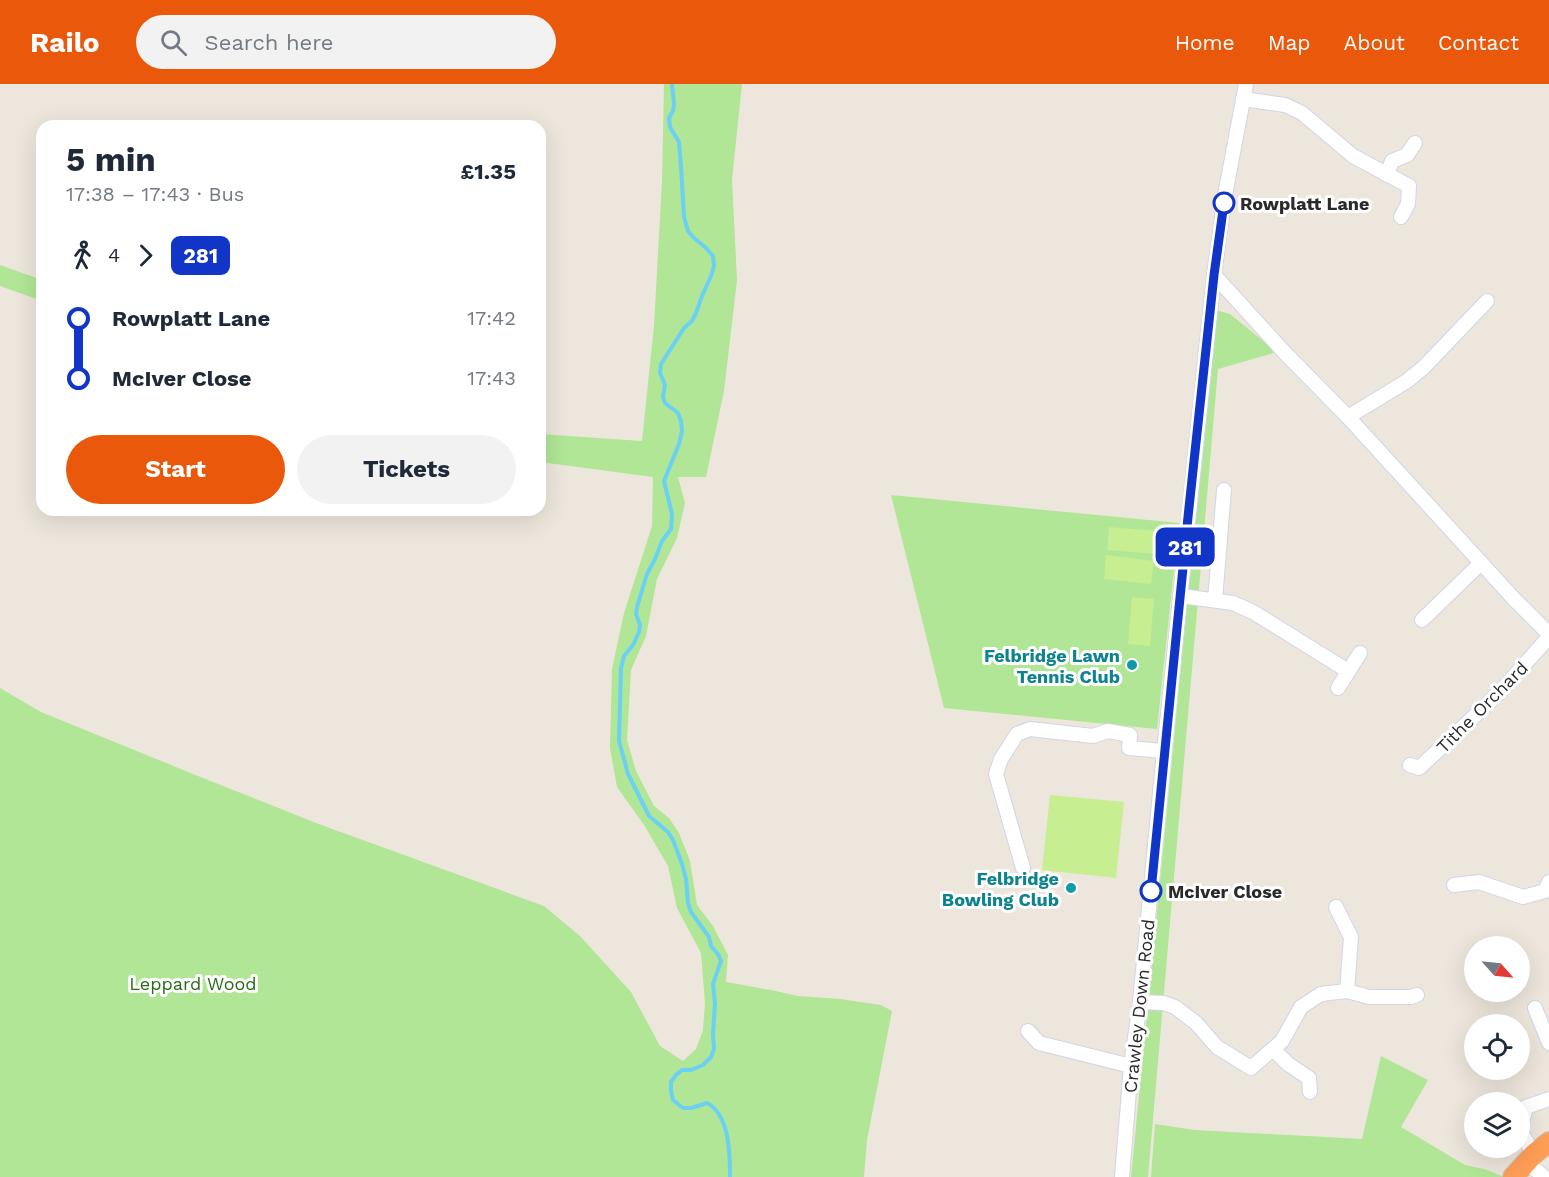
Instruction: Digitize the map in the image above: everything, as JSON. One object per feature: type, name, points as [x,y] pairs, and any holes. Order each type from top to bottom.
[{"type":"highway","points":[[1513,1177],[1537,1152]]},
{"type":"street","name":"Crawley Down Road","points":[[1122,1177],[1131,1066],[1140,1002],[1214,275],[1225,195],[1246,84]]},
{"type":"street","points":[[1243,99],[1285,105],[1302,113],[1353,156],[1409,186],[1408,204],[1401,217]]},
{"type":"street","points":[[1387,175],[1392,161],[1407,155],[1415,143]]},
{"type":"street","points":[[1214,275],[1549,635]]},
{"type":"street","points":[[1348,417],[1407,381],[1424,367],[1487,301]]},
{"type":"street","points":[[1215,600],[1224,490]]},
{"type":"street","points":[[1422,621],[1481,563]]},
{"type":"street","points":[[1181,596],[1233,603],[1253,612],[1348,671]]},
{"type":"street","name":"Tithe Orchard","points":[[1410,765],[1419,768],[1498,694],[1549,635]]},
{"type":"street","points":[[1338,688],[1359,653]]},
{"type":"street","points":[[1023,868],[996,774],[1001,759],[1017,734],[1030,729],[1093,736],[1108,731],[1130,735],[1128,754],[1164,751]]},
{"type":"street","points":[[1454,885],[1479,882],[1523,897],[1545,891],[1549,882]]},
{"type":"street","points":[[1336,907],[1351,937],[1347,991]]},
{"type":"street","points":[[1140,1002],[1175,1007],[1196,1023],[1217,1047],[1251,1068],[1282,1041],[1301,1007],[1322,994],[1347,991],[1369,997],[1417,995]]},
{"type":"street","points":[[1535,1008],[1549,1043]]},
{"type":"street","points":[[1028,1031],[1039,1043],[1131,1066]]},
{"type":"street","points":[[1273,1048],[1288,1064],[1309,1078],[1310,1092]]},
{"type":"street","points":[[1530,1106],[1549,1099]]},
{"type":"street","points":[[1537,1152],[1544,1177]]},
{"type":"green space","name":"Leppard Wood","points":[[664,84],[742,84],[732,180],[737,280],[724,391],[706,477],[678,477],[685,503],[677,538],[657,579],[646,636],[631,670],[627,740],[636,771],[654,806],[669,818],[679,833],[690,861],[697,905],[713,926],[728,955],[726,982],[798,996],[881,1005],[892,1011],[867,1140],[864,1177],[0,1177],[0,688],[41,712],[198,776],[316,823],[544,906],[580,936],[631,992],[660,1046],[683,1061],[696,1049],[703,1030],[705,1003],[701,953],[677,908],[668,866],[644,825],[617,787],[610,748],[612,669],[624,613],[652,526],[653,477],[546,463],[546,434],[642,441],[654,326],[662,182]]},
{"type":"green space","points":[[0,265],[36,278],[36,299],[0,286]]},
{"type":"green space","points":[[1216,310],[1230,314],[1277,352],[1218,369],[1148,1177],[1131,1177]]},
{"type":"green space","points":[[891,495],[1179,523],[1157,729],[944,708]]},
{"type":"green space","points":[[1109,527],[1157,531],[1155,554],[1107,550]]},
{"type":"green space","points":[[1106,555],[1154,561],[1151,584],[1104,579]]},
{"type":"green space","points":[[1132,597],[1154,599],[1150,646],[1128,644]]},
{"type":"green space","points":[[1050,795],[1124,802],[1116,878],[1042,870]]},
{"type":"green space","points":[[1381,1056],[1428,1080],[1401,1127],[1465,1165],[1505,1177],[1151,1177],[1155,1124],[1194,1130],[1362,1139]]},
{"type":"waterway","points":[[672,84],[674,104],[669,118],[670,127],[679,142],[684,217],[688,231],[713,256],[714,266],[692,321],[684,328],[661,364],[660,373],[665,385],[663,397],[665,403],[678,413],[682,431],[664,481],[672,514],[671,529],[662,541],[647,574],[636,614],[640,625],[639,632],[633,645],[624,656],[621,668],[619,741],[628,774],[649,816],[668,832],[673,840],[686,879],[691,912],[709,937],[711,946],[721,961],[713,984],[714,1049],[711,1057],[703,1065],[691,1070],[682,1070],[676,1075],[671,1082],[671,1091],[673,1100],[683,1108],[707,1103],[715,1109],[727,1136],[730,1177]]},
{"type":"bus line","name":"281","points":[[1151,891],[1188,517],[1224,203]]},
{"type":"place","name":"Rowplatt Lane","points":[[1224,203]]},
{"type":"place","name":"Felbridge Lawn Tennis Club","points":[[1132,665]]},
{"type":"place","name":"Felbridge Bowling Club","points":[[1071,888]]},
{"type":"place","name":"McIver Close","points":[[1151,891]]}]
